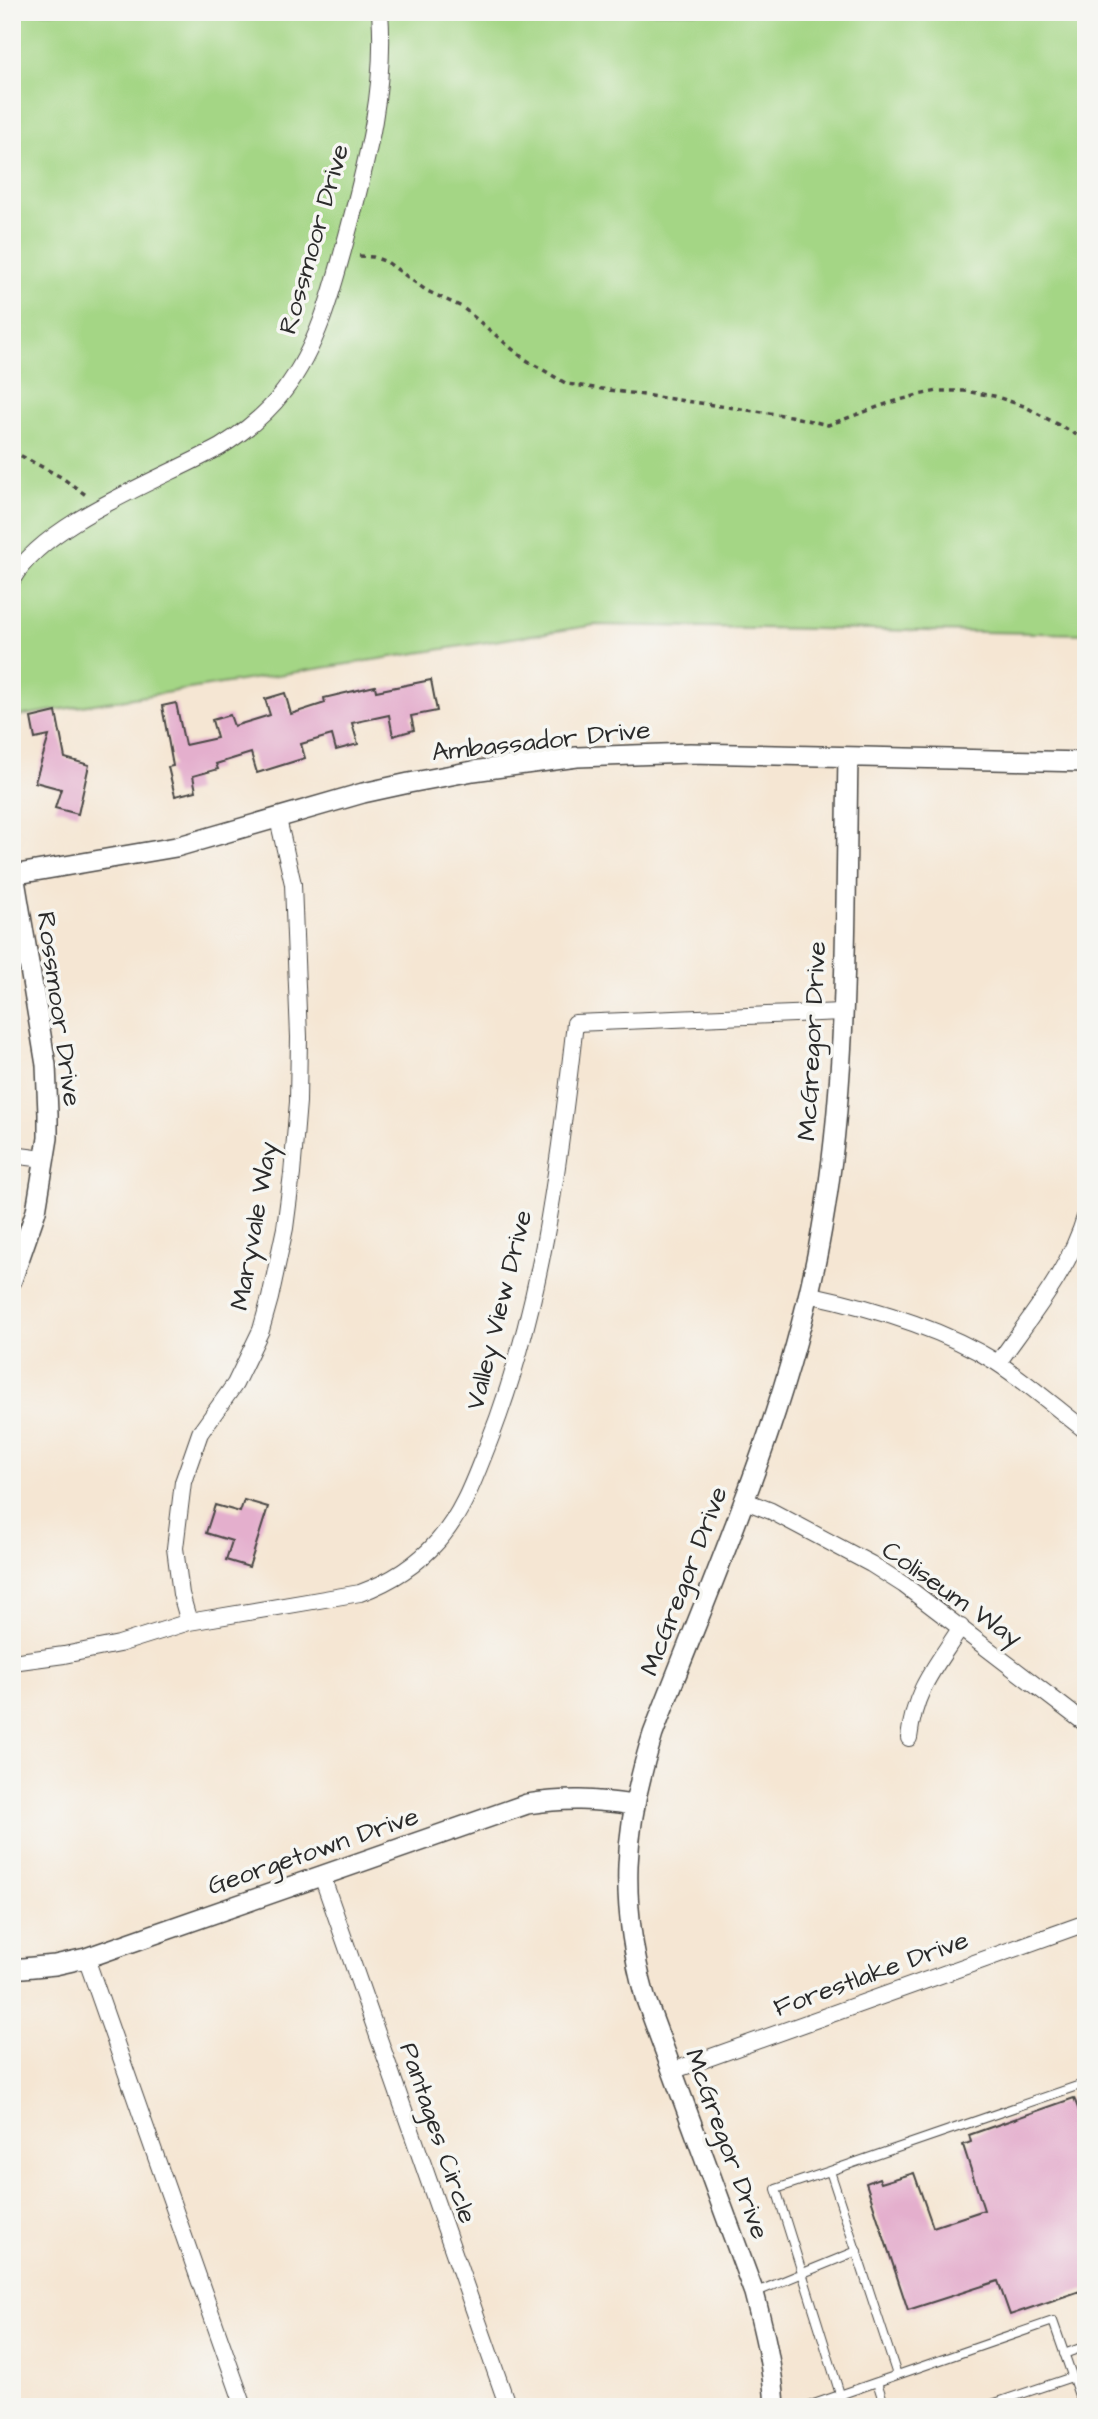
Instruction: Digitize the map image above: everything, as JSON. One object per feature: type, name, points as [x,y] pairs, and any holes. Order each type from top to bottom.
[{"type":"street","name":"Rossmoor Drive","points":[[12,580],[46,542],[67,526],[244,432],[289,384],[312,344],[327,306],[369,153],[381,79],[380,12]]},
{"type":"street","name":"Ambassador Drive","points":[[13,872],[176,847],[363,793],[409,783],[472,771],[577,757],[690,753],[1086,762]]},
{"type":"street","name":"McGregor Drive","points":[[775,2407],[766,2339],[754,2293],[645,1997],[629,1921],[627,1861],[639,1776],[774,1416],[808,1294],[822,1227],[839,1102],[848,757]]},
{"type":"street","name":"Maryvale Way","points":[[189,1622],[181,1594],[175,1548],[183,1482],[200,1433],[235,1384],[261,1330],[285,1228],[292,1174],[298,1102],[299,1037],[293,884],[278,819]]},
{"type":"street","name":"Rossmoor Drive","points":[[12,1280],[36,1211],[48,1138],[46,1065],[13,872]]},
{"type":"street","name":"Valley View Drive","points":[[12,1662],[119,1644],[189,1622],[360,1594],[375,1588],[416,1562],[439,1540],[458,1514],[496,1426],[519,1355],[551,1210],[575,1023],[842,1012]]},
{"type":"street","points":[[12,1155],[44,1159]]},
{"type":"street","points":[[998,1363],[1062,1270],[1076,1244],[1086,1214]]},
{"type":"street","points":[[808,1294],[837,1300],[965,1344],[998,1363],[1086,1431]]},
{"type":"street","name":"Coliseum Way","points":[[743,1500],[771,1511],[871,1564],[904,1585],[1086,1724]]},
{"type":"street","points":[[909,1738],[912,1715],[922,1687],[961,1628]]},
{"type":"street","name":"Georgetown Drive","points":[[12,1969],[55,1965],[86,1958],[527,1804],[593,1798],[633,1805]]},
{"type":"street","name":"Pantages Circle","points":[[321,1876],[508,2407]]},
{"type":"street","name":"Forestlake Drive","points":[[672,2071],[1086,1923]]},
{"type":"street","points":[[86,1958],[244,2407]]},
{"type":"lane","points":[[844,2407],[776,2189],[1086,2083]]},
{"type":"lane","points":[[830,2171],[897,2375]]},
{"type":"lane","points":[[754,2293],[857,2251]]},
{"type":"lane","points":[[805,2407],[1053,2321],[1083,2407]]},
{"type":"lane","points":[[1064,2354],[1086,2346]]},
{"type":"lane","points":[[983,2407],[1072,2377]]},
{"type":"lane","points":[[877,2382],[885,2407]]},
{"type":"path","points":[[342,254],[373,257],[387,262],[427,291],[462,307],[523,358],[567,384],[790,416],[828,425],[918,395],[938,391],[964,391],[994,396],[1024,406],[1086,440]]},
{"type":"path","points":[[12,451],[61,477],[103,506]]},
{"type":"green space","points":[[12,12],[1086,12],[1086,634],[595,625],[12,717]]},
{"type":"building","points":[[431,680],[437,711],[411,716],[414,730],[393,736],[389,715],[352,723],[358,744],[336,750],[332,735],[301,744],[305,758],[257,773],[251,753],[216,764],[218,769],[193,776],[196,791],[175,796],[168,767],[173,766],[162,706],[176,703],[185,745],[217,738],[212,720],[230,715],[234,726],[270,715],[265,699],[285,693],[291,714],[325,703],[324,698],[375,686],[376,691]]},
{"type":"building","points":[[56,712],[65,758],[89,765],[78,814],[55,808],[61,789],[35,782],[49,736],[35,739],[31,718]]},
{"type":"building","points":[[244,1500],[268,1507],[249,1567],[226,1560],[232,1541],[206,1533],[215,1505],[240,1512]]},
{"type":"building","points":[[1074,2098],[1086,2129],[1086,2289],[1010,2315],[998,2281],[908,2310],[866,2183],[879,2178],[881,2183],[914,2173],[933,2227],[984,2210],[963,2145],[971,2142],[969,2135]]}]
